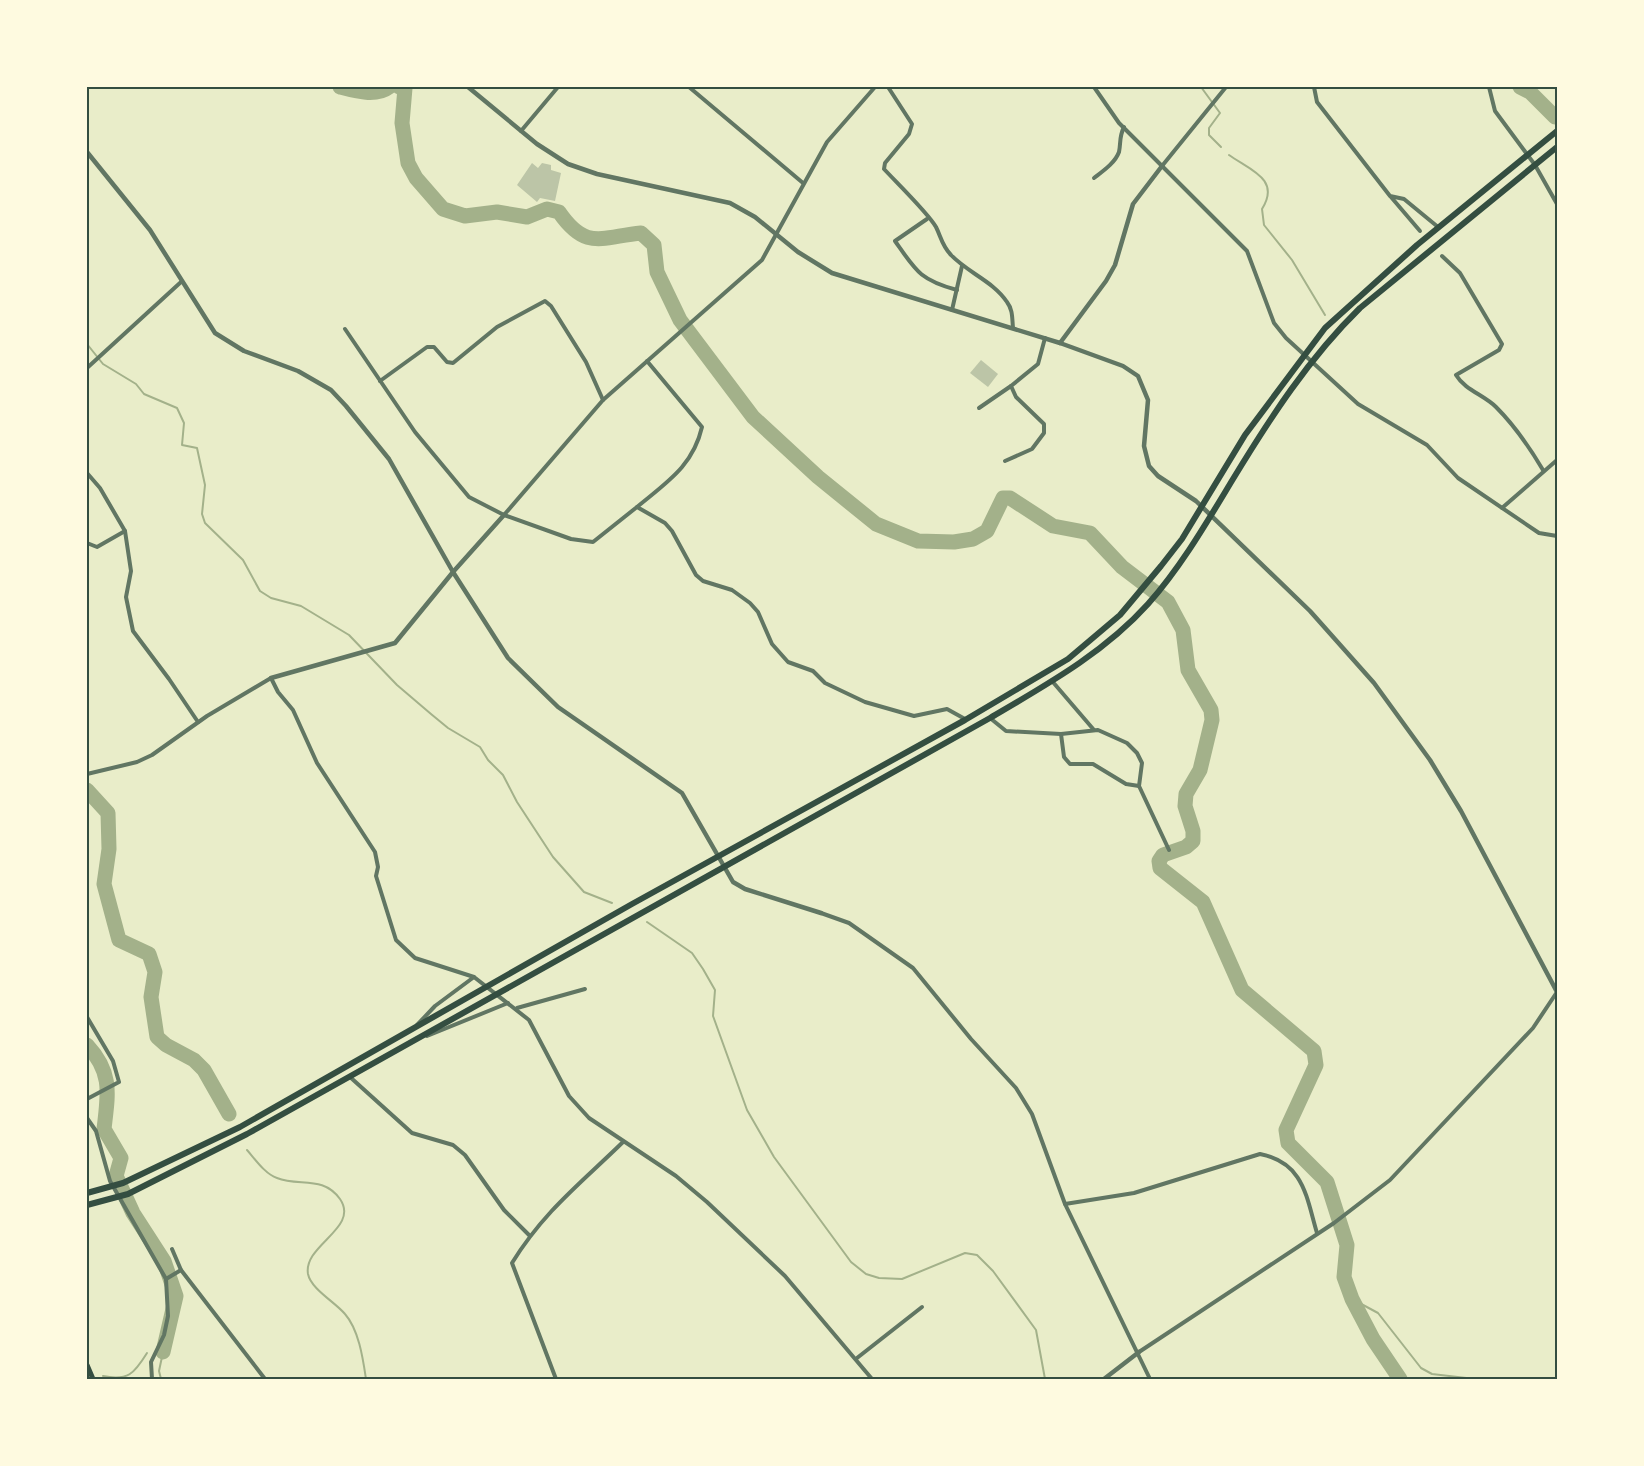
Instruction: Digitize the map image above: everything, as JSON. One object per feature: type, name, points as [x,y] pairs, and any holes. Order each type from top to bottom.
[{"type":"highway","points":[[87,1193],[123,1183],[240,1127],[965,720],[1068,659],[1120,615],[1138,595],[1161,566],[1245,435],[1304,353],[1352,301],[1557,131]]},
{"type":"highway","points":[[87,1205],[128,1194],[195,1162],[990,718],[1094,653],[1148,604],[1171,575],[1275,412],[1312,361],[1360,308],[1557,147]]},
{"type":"main road","points":[[87,1365],[93,1379]]},
{"type":"street","points":[[468,87],[521,131],[556,157],[574,166],[730,203],[755,217],[798,252],[832,273],[1060,343],[1123,366],[1138,376],[1148,400],[1144,446],[1149,466],[1158,476],[1201,506],[1330,632],[1402,720],[1461,811],[1557,992],[1533,1028],[1390,1180],[1347,1214],[1139,1352],[1104,1379]]},
{"type":"street","points":[[521,131],[558,87]]},
{"type":"street","points":[[688,87],[803,183]]},
{"type":"street","points":[[87,774],[137,762],[171,744],[198,723],[271,678],[395,643],[453,572],[603,400],[752,271],[767,252],[827,142],[875,87]]},
{"type":"street","points":[[888,87],[912,124],[909,134],[885,163],[884,169],[936,226],[941,242],[962,266],[993,286],[1007,301],[1012,309],[1013,328]]},
{"type":"street","points":[[1094,87],[1109,111],[1247,251],[1274,323],[1286,338],[1358,404],[1426,445],[1449,471],[1539,534],[1557,536]]},
{"type":"street","points":[[1060,343],[1106,281],[1115,265],[1133,204],[1226,87]]},
{"type":"street","points":[[1314,87],[1317,102],[1420,231]]},
{"type":"street","points":[[1489,87],[1496,111],[1535,165],[1557,204]]},
{"type":"street","points":[[1094,178],[1113,162],[1119,151],[1119,137],[1124,127]]},
{"type":"street","points":[[87,152],[150,230],[215,333],[224,340],[298,371],[330,390],[346,406],[389,459],[453,572],[508,658],[558,707],[682,794],[690,804],[717,859],[733,882],[745,889],[849,923],[913,968],[971,1039],[1016,1088],[1032,1114],[1065,1204],[1139,1352],[1150,1379]]},
{"type":"street","points":[[1390,196],[1404,199],[1439,227]]},
{"type":"street","points":[[927,218],[895,241],[917,272],[933,283],[957,290]]},
{"type":"street","points":[[1442,256],[1460,273],[1502,344],[1499,350],[1456,375],[1460,382],[1495,405],[1530,447],[1543,470]]},
{"type":"street","points":[[952,311],[962,266]]},
{"type":"street","points":[[89,366],[181,282]]},
{"type":"street","points":[[380,381],[427,347],[434,347],[447,362],[453,363],[496,327],[545,302],[551,306],[586,362],[603,400]]},
{"type":"street","points":[[345,329],[425,445],[454,476],[469,497],[504,515],[571,539],[593,542],[682,470],[699,439],[702,426],[647,361]]},
{"type":"street","points":[[979,408],[1038,364],[1045,338]]},
{"type":"street","points":[[1005,461],[1032,449],[1044,433],[1044,424],[1016,397],[1011,386]]},
{"type":"street","points":[[1502,508],[1557,460]]},
{"type":"street","points":[[87,473],[100,488],[125,531],[131,572],[126,597],[133,631],[198,723]]},
{"type":"street","points":[[637,507],[664,523],[672,531],[696,575],[703,581],[732,590],[750,603],[758,612],[772,644],[788,662],[813,670],[835,689],[865,702],[915,716],[946,709],[965,720]]},
{"type":"street","points":[[87,543],[97,547],[125,531]]},
{"type":"street","points":[[271,678],[278,692],[292,710],[317,763],[375,852],[378,867],[376,876],[396,940],[416,958],[474,977],[530,1020],[569,1096],[588,1118],[676,1176],[786,1275],[857,1358],[872,1379]]},
{"type":"street","points":[[1052,681],[1094,730],[1126,744],[1137,753],[1142,763],[1139,786],[1169,850]]},
{"type":"street","points":[[990,718],[1006,731],[1061,734],[1094,730]]},
{"type":"street","points":[[1061,734],[1064,757],[1070,764],[1093,764],[1126,784],[1139,786]]},
{"type":"street","points":[[416,1028],[421,1018],[474,977]]},
{"type":"street","points":[[516,1008],[585,989]]},
{"type":"street","points":[[412,1041],[443,1031],[507,1001]]},
{"type":"street","points":[[87,1017],[113,1061],[119,1082],[87,1099]]},
{"type":"street","points":[[349,1076],[412,1133],[453,1145],[465,1155],[504,1210],[529,1235]]},
{"type":"street","points":[[87,1118],[96,1131],[110,1181],[166,1279],[168,1316],[164,1335],[151,1362],[152,1379]]},
{"type":"street","points":[[556,1379],[512,1263],[529,1235],[564,1195],[589,1175],[622,1142]]},
{"type":"street","points":[[1065,1204],[1134,1192],[1260,1154],[1281,1162],[1302,1179],[1317,1233]]},
{"type":"street","points":[[172,1249],[181,1270],[265,1379]]},
{"type":"street","points":[[166,1279],[181,1270]]},
{"type":"street","points":[[857,1358],[922,1307]]},
{"type":"building","points":[[532,163],[538,168],[542,163],[551,165],[551,170],[561,173],[555,201],[540,198],[537,202],[517,185]]},
{"type":"building","points":[[981,360],[998,374],[988,387],[970,373]]},
{"type":"waterway","points":[[340,87],[372,92],[389,87]]},
{"type":"waterway","points":[[399,87],[405,88],[402,123],[408,163],[416,178],[443,209],[465,216],[497,212],[527,217],[547,209],[559,212],[569,224],[586,237],[595,239],[641,233],[654,245],[657,272],[680,320],[753,417],[818,477],[876,524],[918,541],[954,542],[973,539],[987,531],[1003,498],[1010,498],[1053,526],[1090,533],[1122,567],[1168,602],[1183,630],[1188,670],[1211,710],[1212,720],[1200,770],[1186,794],[1185,806],[1193,831],[1193,841],[1186,847],[1163,855],[1159,861],[1160,868],[1203,902],[1242,990],[1314,1051],[1316,1065],[1286,1130],[1288,1143],[1327,1182],[1347,1245],[1344,1277],[1352,1299],[1373,1339],[1400,1379]]},
{"type":"waterway","points":[[1201,87],[1220,113],[1209,128],[1209,135],[1221,147]]},
{"type":"waterway","points":[[1520,87],[1530,92],[1555,117]]},
{"type":"waterway","points":[[1229,155],[1254,171],[1265,183],[1268,190],[1262,209],[1264,225],[1292,260],[1325,315]]},
{"type":"waterway","points":[[87,344],[103,364],[136,384],[144,394],[177,408],[184,423],[182,445],[197,448],[205,485],[202,514],[205,523],[243,560],[260,591],[271,598],[301,606],[349,635],[397,685],[448,728],[480,747],[488,760],[503,775],[517,802],[553,857],[584,892],[612,903]]},
{"type":"waterway","points":[[87,790],[108,813],[109,849],[104,884],[119,940],[149,954],[155,972],[151,997],[157,1037],[166,1045],[194,1060],[204,1070],[229,1114]]},
{"type":"waterway","points":[[647,922],[692,953],[703,969],[715,990],[713,1016],[747,1110],[774,1157],[851,1262],[866,1274],[879,1278],[902,1279],[965,1253],[977,1255],[993,1271],[1036,1330],[1045,1379]]},
{"type":"waterway","points":[[87,1045],[101,1065],[107,1084],[104,1129],[121,1158],[116,1176],[133,1213],[164,1261],[176,1296],[163,1352]]},
{"type":"waterway","points":[[247,1150],[260,1166],[273,1176],[285,1181],[318,1184],[326,1187],[340,1199],[344,1209],[343,1219],[314,1254],[309,1264],[308,1274],[314,1285],[341,1309],[354,1328],[360,1345],[366,1379]]},
{"type":"waterway","points":[[1352,1299],[1378,1313],[1421,1368],[1432,1374],[1475,1379]]},
{"type":"waterway","points":[[161,1379],[159,1371],[163,1352]]},
{"type":"waterway","points":[[103,1376],[119,1377],[130,1374],[147,1353]]}]
